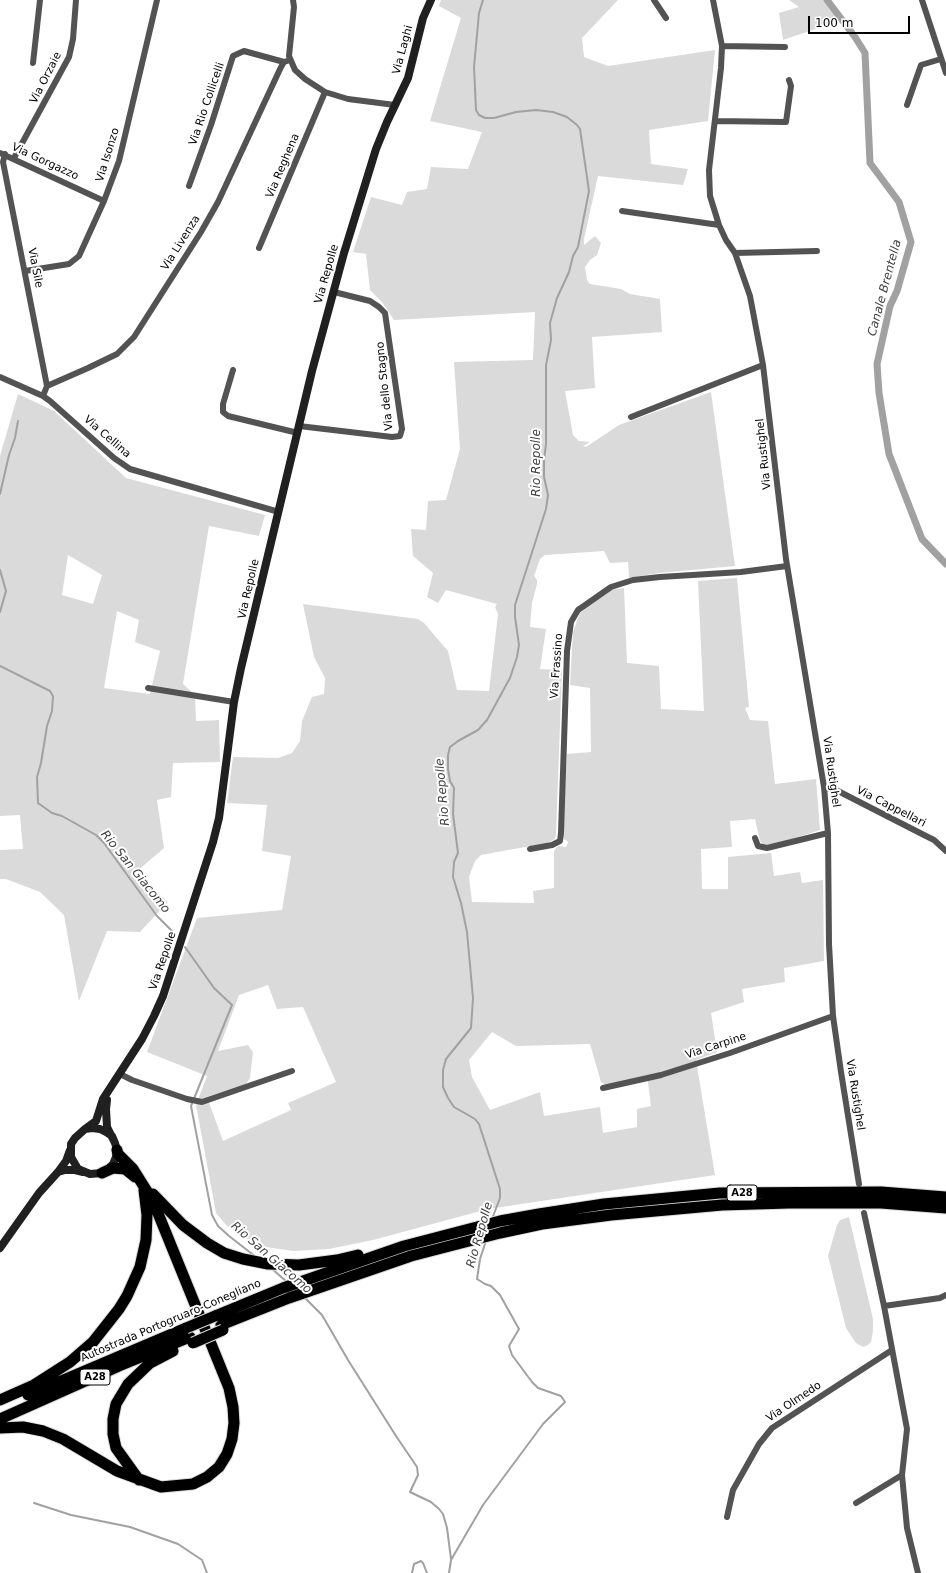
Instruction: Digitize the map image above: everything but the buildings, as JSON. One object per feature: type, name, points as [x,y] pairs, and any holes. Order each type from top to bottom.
[{"type":"highway","points":[[0,1428],[23,1428],[43,1431],[63,1439],[117,1471],[161,1487],[193,1484],[208,1477],[219,1467],[227,1454],[232,1439],[234,1423],[233,1407],[229,1388],[153,1201],[133,1169],[118,1154],[116,1146]]},
{"type":"highway","points":[[102,1173],[113,1168],[125,1169],[143,1183],[183,1225],[207,1243],[224,1253],[250,1260],[299,1265],[337,1260],[420,1236],[458,1232]]},
{"type":"highway","points":[[0,1400],[34,1385],[70,1362],[93,1342],[119,1309],[127,1296],[140,1267],[146,1240],[147,1216],[143,1183]]},
{"type":"highway","name":"Autostrada Portogruaro-Conegliano","points":[[0,1419],[119,1366],[259,1309],[301,1282],[404,1246],[458,1232],[511,1225],[604,1204],[720,1193],[881,1192],[946,1197]]},
{"type":"highway","name":"Autostrada Portogruaro-Conegliano","points":[[219,1324],[286,1293],[311,1290],[411,1256],[464,1242],[511,1225],[542,1224],[611,1215],[722,1205],[881,1203],[946,1208]]},
{"type":"highway","points":[[139,1480],[116,1448],[113,1434],[113,1419],[116,1404],[128,1384],[150,1363],[190,1336],[219,1324]]},
{"type":"highway","name":"Autostrada Portogruaro-Conegliano","points":[[0,1406],[190,1336]]},
{"type":"street","points":[[33,62],[40,0]]},
{"type":"street","name":"Via Orzaie","points":[[14,158],[69,57],[73,39],[76,0]]},
{"type":"street","name":"Via Isonzo","points":[[25,271],[63,265],[75,261],[79,256],[104,201],[119,161],[157,0]]},
{"type":"street","points":[[294,0],[287,61],[295,70],[305,79],[325,92],[348,98],[395,104]]},
{"type":"street","name":"Via Laghi","points":[[395,104],[408,78],[423,18],[431,0]]},
{"type":"street","points":[[654,0],[666,18]]},
{"type":"street","name":"Via Rustighel","points":[[713,0],[722,46],[721,68],[709,170],[710,196],[719,225],[726,240],[735,253],[750,296],[763,365],[787,566],[824,787],[828,833],[829,944],[834,1016],[841,1072],[859,1184]]},
{"type":"street","points":[[922,0],[946,73]]},
{"type":"street","points":[[722,46],[784,47]]},
{"type":"street","name":"Via Rio Collicelli","points":[[189,186],[234,56],[244,51],[287,61]]},
{"type":"street","points":[[906,105],[921,65],[941,59]]},
{"type":"street","name":"Via Livenza","points":[[47,386],[81,372],[117,354],[134,337],[201,232],[218,202],[287,61]]},
{"type":"street","points":[[715,121],[786,122],[791,86],[789,80]]},
{"type":"street","name":"Via Reghena","points":[[259,248],[325,92]]},
{"type":"street","name":"Via Repolle","points":[[0,1248],[39,1193],[66,1161],[75,1138],[96,1121],[103,1098],[142,1039],[163,996],[213,842],[219,818],[234,702],[312,371],[376,149],[395,104]]},
{"type":"street","name":"Via Gorgazzo","points":[[2,154],[14,158],[104,201]]},
{"type":"street","name":"Via Sile","points":[[2,154],[47,386]]},
{"type":"street","points":[[622,211],[719,225]]},
{"type":"street","points":[[735,253],[817,251]]},
{"type":"street","name":"Via dello Stagno","points":[[298,430],[392,437],[400,436],[402,429],[385,313],[370,301],[334,292]]},
{"type":"street","points":[[631,417],[763,365]]},
{"type":"street","points":[[233,370],[223,404],[223,412],[228,416],[298,430]]},
{"type":"street","name":"Via Cellina","points":[[0,377],[50,400],[114,458],[130,469],[279,512]]},
{"type":"street","points":[[43,396],[47,386]]},
{"type":"street","name":"Via Frassino","points":[[530,849],[552,845],[560,841],[567,651],[571,622],[578,610],[611,587],[633,580],[741,572],[787,566]]},
{"type":"street","points":[[148,688],[234,702]]},
{"type":"street","name":"Via Cappellari","points":[[824,787],[838,791],[934,840],[946,851]]},
{"type":"street","points":[[755,838],[758,846],[767,848],[828,833]]},
{"type":"street","name":"Via Carpine","points":[[603,1088],[661,1075],[730,1053],[834,1016]]},
{"type":"street","points":[[120,1074],[132,1080],[187,1099],[202,1102],[292,1071]]},
{"type":"street","name":"Via Repolle","points":[[108,1091],[106,1109],[107,1127],[116,1146]]},
{"type":"street","points":[[58,1172],[70,1170],[96,1174],[102,1173],[113,1164],[116,1157],[116,1146],[112,1136],[100,1129],[85,1129]]},
{"type":"street","points":[[70,1150],[74,1164],[84,1172]]},
{"type":"street","points":[[864,1213],[884,1306],[907,1429],[902,1476],[906,1528],[918,1573]]},
{"type":"street","points":[[884,1306],[940,1298],[946,1295]]},
{"type":"street","name":"Via Olmedo","points":[[727,1517],[733,1490],[760,1444],[772,1428],[892,1350]]},
{"type":"street","points":[[856,1503],[896,1478],[902,1476]]},
{"type":"shaded area","points":[[441,0],[618,0],[582,38],[584,57],[608,66],[715,50],[708,121],[649,130],[651,164],[688,169],[683,185],[598,176],[584,239],[584,245],[595,236],[601,243],[597,255],[590,260],[585,267],[587,280],[590,284],[621,289],[630,294],[660,299],[662,332],[592,337],[595,388],[565,391],[573,435],[579,441],[590,442],[583,446],[586,447],[619,425],[711,392],[735,566],[659,573],[629,578],[628,562],[610,563],[604,551],[545,555],[540,559],[534,576],[537,580],[537,584],[532,603],[530,627],[546,629],[540,669],[562,670],[556,834],[555,839],[547,843],[481,855],[475,861],[469,877],[472,902],[534,903],[533,891],[554,888],[554,851],[558,846],[566,847],[568,842],[564,839],[563,833],[567,754],[591,752],[590,688],[570,685],[573,632],[580,613],[610,590],[624,588],[627,663],[659,666],[661,709],[704,711],[698,581],[737,578],[749,707],[745,708],[750,720],[768,721],[775,784],[816,779],[820,830],[776,844],[764,845],[760,841],[755,819],[730,821],[732,847],[701,849],[702,889],[728,889],[728,857],[771,853],[774,876],[800,872],[802,883],[823,880],[824,961],[784,968],[785,982],[742,989],[744,1002],[711,1013],[717,1052],[696,1060],[715,1175],[488,1209],[373,1240],[329,1249],[294,1251],[258,1246],[227,1226],[216,1213],[196,1105],[207,1076],[147,1052],[197,918],[282,910],[291,856],[262,851],[267,805],[227,803],[233,757],[278,758],[292,753],[300,741],[302,721],[312,697],[324,694],[325,678],[314,657],[303,604],[418,619],[424,623],[448,651],[457,690],[489,691],[498,614],[495,607],[497,604],[446,590],[438,603],[427,597],[433,573],[413,556],[411,529],[426,530],[428,501],[446,500],[460,449],[454,362],[533,360],[535,312],[394,320],[382,302],[370,290],[366,254],[353,252],[371,197],[402,205],[407,192],[427,189],[431,167],[468,169],[482,132],[430,121],[461,18],[439,6]],"holes":[[[268,985],[277,1009],[303,1007],[336,1082],[288,1103],[291,1110],[223,1141],[207,1097],[246,1084],[250,1078],[253,1052],[248,1045],[218,1051],[239,995]],[[492,1032],[516,1046],[590,1044],[601,1082],[606,1085],[647,1075],[651,1106],[637,1109],[637,1127],[603,1133],[600,1107],[544,1116],[540,1092],[490,1110],[472,1077],[469,1060]]]},
{"type":"shaded area","points":[[789,0],[823,0],[839,21],[783,40],[779,13],[799,7]]},
{"type":"shaded area","points":[[18,394],[54,411],[126,478],[265,515],[259,536],[209,526],[183,684],[195,695],[196,721],[219,720],[220,762],[173,763],[171,797],[157,800],[164,848],[136,872],[168,902],[140,932],[107,931],[79,1001],[64,915],[40,892],[6,879],[0,879],[0,850],[23,849],[20,815],[0,816],[0,456]],"holes":[[[68,555],[102,575],[93,604],[62,595]],[[117,611],[139,620],[135,642],[160,651],[150,694],[104,688]]]},
{"type":"shaded area","points":[[849,1217],[873,1319],[871,1342],[863,1347],[856,1343],[846,1328],[828,1256],[837,1225],[840,1220]]},
{"type":"waterway","name":"Rio Repolle","points":[[483,0],[479,13],[474,67],[476,110],[479,115],[485,118],[494,118],[516,112],[536,110],[553,112],[567,117],[580,129],[589,191],[578,247],[557,298],[550,323],[551,340],[546,365],[546,444],[544,460],[544,477],[548,495],[546,509],[515,605],[519,645],[517,657],[510,678],[487,720],[478,730],[450,747],[448,755],[450,781],[454,788],[453,814],[458,853],[454,862],[453,877],[461,903],[467,932],[473,998],[471,1028],[446,1059],[443,1070],[443,1087],[454,1107],[475,1119],[479,1124],[500,1189],[500,1198],[492,1219]]},
{"type":"waterway","name":"Canale Brentella","points":[[827,0],[865,53],[870,163],[899,202],[911,242],[897,291],[890,306],[877,364],[879,393],[889,454],[922,539],[946,564]]},
{"type":"waterway","name":"Rio San Giacomo","points":[[0,494],[18,421]]},
{"type":"waterway","name":"Rio San Giacomo","points":[[0,570],[6,591],[0,612]]},
{"type":"waterway","name":"Rio San Giacomo","points":[[0,666],[50,691],[53,696],[52,711],[47,726],[41,763],[37,777],[38,803],[52,813],[62,816],[96,835],[104,843],[157,916],[175,934]]},
{"type":"waterway","name":"Rio San Giacomo","points":[[185,947],[214,988],[232,1005],[191,1106],[212,1215],[218,1226],[256,1257]]},
{"type":"waterway","name":"Rio Repolle","points":[[449,1573],[451,1560],[483,1505],[543,1424],[565,1402],[561,1396],[538,1388],[512,1355],[509,1346],[519,1329],[500,1295],[491,1286],[477,1279],[480,1259],[486,1241]]},
{"type":"waterway","name":"Rio San Giacomo","points":[[271,1268],[287,1282]]},
{"type":"waterway","name":"Rio San Giacomo","points":[[304,1297],[322,1315],[348,1360],[417,1467],[418,1475],[410,1492],[431,1502],[443,1514],[447,1528],[451,1559]]},
{"type":"waterway","points":[[34,1503],[71,1515],[130,1527],[178,1544],[202,1560],[207,1573]]},
{"type":"waterway","name":"Rio Repolle","points":[[412,1573],[414,1564],[421,1561],[427,1573]]}]
